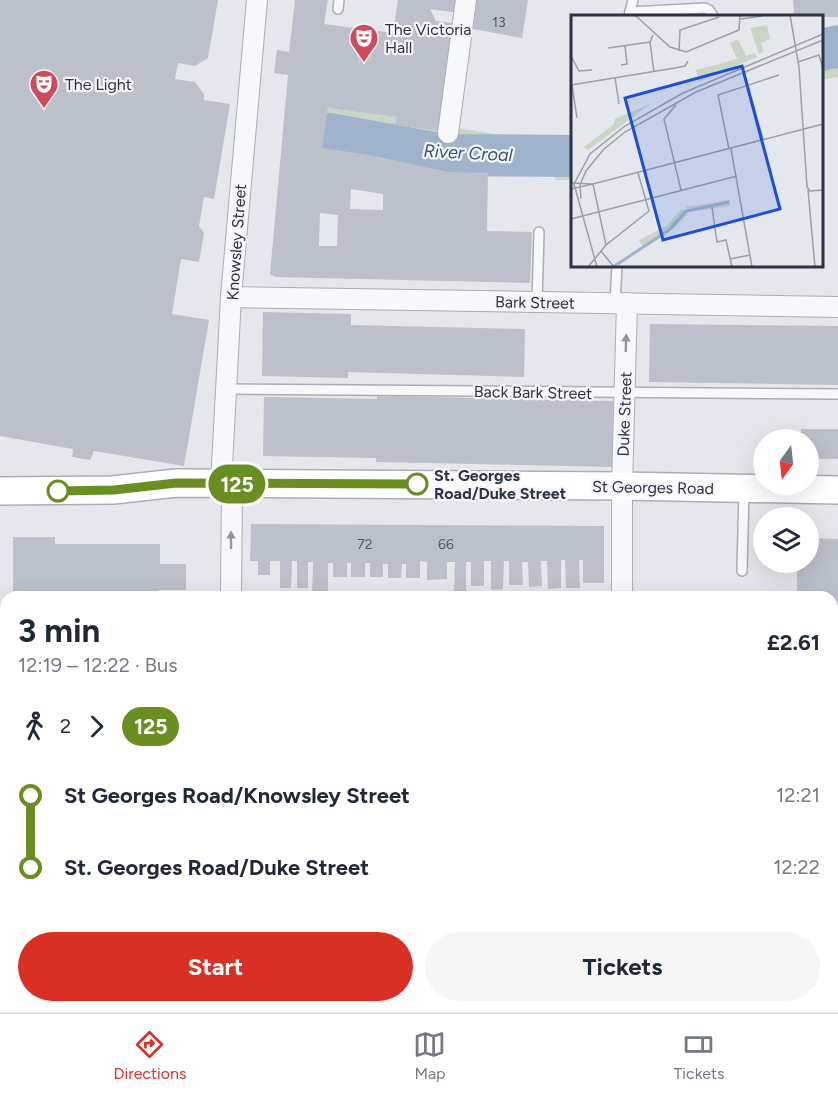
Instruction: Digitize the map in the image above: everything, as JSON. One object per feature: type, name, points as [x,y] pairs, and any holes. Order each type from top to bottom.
[{"type":"main road","name":"St Georges Road","points":[[0,491],[114,490],[176,483],[838,490]]},
{"type":"street","name":"Knowsley Street","points":[[231,591],[226,484],[231,297],[257,0]]},
{"type":"street","points":[[448,133],[466,0]]},
{"type":"street","name":"Bark Street","points":[[231,297],[838,307]]},
{"type":"street","name":"Duke Street","points":[[621,303],[624,392],[622,591]]},
{"type":"lane","points":[[633,0],[630,14],[705,8],[712,15]]},
{"type":"lane","points":[[537,302],[539,232]]},
{"type":"lane","points":[[617,267],[621,303]]},
{"type":"lane","name":"Back Bark Street","points":[[227,389],[838,394]]},
{"type":"lane","points":[[742,571],[744,488]]},
{"type":"green space","points":[[838,31],[838,77],[823,80],[823,33]]},
{"type":"green space","points":[[328,108],[396,117],[395,126],[445,132],[452,127],[493,134],[571,135],[571,180],[555,180],[555,174],[449,172],[370,155],[322,148]]},
{"type":"building","points":[[0,0],[218,0],[208,58],[195,66],[178,63],[175,79],[195,82],[204,94],[204,100],[230,104],[214,199],[204,197],[199,226],[204,233],[199,262],[181,259],[172,314],[209,320],[184,466],[94,451],[90,460],[72,457],[73,449],[0,436]]},
{"type":"building","points":[[295,0],[328,0],[324,24],[393,33],[398,0],[461,0],[460,13],[430,9],[436,21],[459,24],[445,132],[395,125],[396,117],[328,108],[322,148],[370,155],[449,172],[488,173],[487,231],[532,232],[530,283],[275,277],[270,274],[288,75],[274,73],[277,50],[289,52]],"holes":[[[351,189],[383,194],[383,210],[350,209]],[[320,213],[338,215],[337,246],[319,246]]]},
{"type":"building","points":[[477,0],[528,0],[522,38],[473,29]]},
{"type":"building","points":[[793,0],[838,0],[838,17],[794,15]]},
{"type":"building","points":[[263,312],[351,314],[351,325],[525,329],[524,377],[348,372],[348,378],[262,376]]},
{"type":"building","points":[[650,324],[838,326],[838,385],[649,382]]},
{"type":"building","points":[[377,396],[613,401],[612,467],[376,462],[376,458],[263,456],[264,397],[377,399]]},
{"type":"building","points":[[819,429],[838,429],[838,459],[819,459]]},
{"type":"building","points":[[251,524],[604,526],[604,583],[583,583],[583,560],[579,560],[580,588],[566,588],[565,560],[561,560],[561,588],[548,589],[547,561],[541,561],[542,586],[529,587],[528,562],[522,562],[523,585],[509,585],[509,561],[504,561],[503,589],[491,590],[491,561],[484,561],[484,586],[471,586],[471,562],[466,562],[466,591],[454,591],[455,562],[447,562],[447,579],[427,580],[427,562],[420,561],[420,578],[406,578],[406,564],[402,564],[401,578],[388,578],[388,564],[383,564],[383,577],[370,577],[370,563],[365,563],[365,577],[351,577],[351,563],[347,563],[347,577],[333,577],[333,563],[328,563],[328,591],[312,591],[313,562],[308,562],[308,588],[297,588],[297,561],[292,561],[291,588],[280,588],[280,561],[270,561],[270,575],[258,575],[258,561],[250,561]]},
{"type":"building","points":[[13,537],[55,537],[55,544],[160,544],[160,564],[186,564],[186,590],[13,591]]},
{"type":"building","points":[[819,538],[838,539],[838,591],[797,591],[797,573],[819,573]]},
{"type":"waterway","name":"River Croal","points":[[823,50],[838,46]]},
{"type":"waterway","name":"River Croal","points":[[329,134],[445,155],[571,156]]},
{"type":"bus line","name":"125","points":[[58,491],[114,490],[176,483],[417,484]]},
{"type":"place","name":"The Victoria Hall","points":[[364,64]]},
{"type":"place","name":"The Light","points":[[44,110]]},
{"type":"place","name":"St. Georges Road/Duke Street","points":[[417,484]]}]
